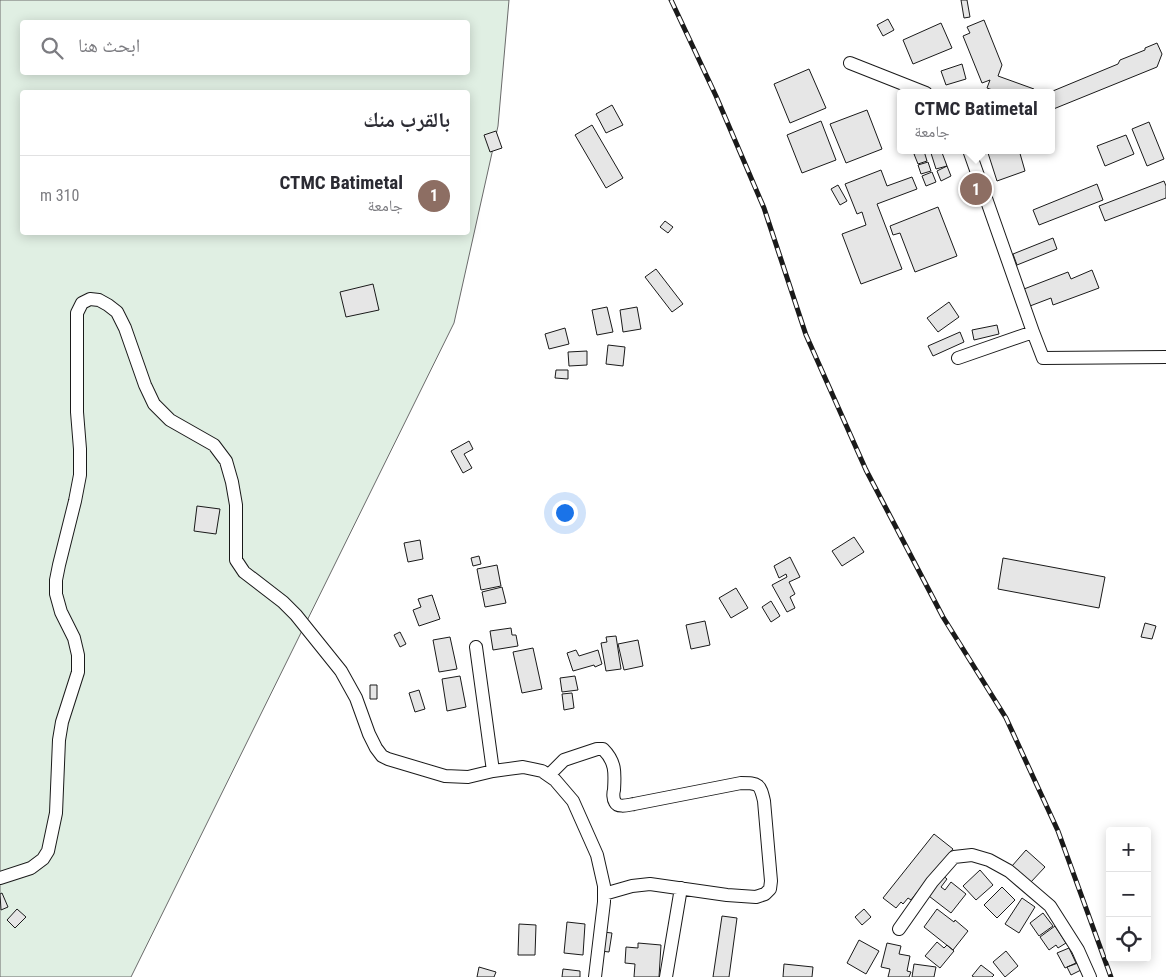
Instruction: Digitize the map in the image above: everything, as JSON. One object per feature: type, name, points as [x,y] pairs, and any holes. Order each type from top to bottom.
[{"type":"street","points":[[850,62],[916,89]]},
{"type":"street","points":[[970,154],[1043,358],[1166,357]]},
{"type":"street","points":[[0,878],[31,868],[43,859],[48,852],[56,813],[59,740],[62,722],[78,672],[78,655],[74,638],[56,594],[59,565],[80,475],[77,412],[77,313],[82,303],[90,299],[99,300],[116,312],[124,328],[144,385],[154,404],[170,420],[214,445],[226,461],[236,505],[236,560],[244,572],[283,602],[296,615],[341,671],[356,698],[369,734],[382,756],[445,776],[468,777],[523,767],[542,771],[555,780],[573,801],[597,855],[604,886],[604,902],[594,977]]},
{"type":"street","points":[[958,358],[1033,332]]},
{"type":"street","points":[[476,647],[493,771]]},
{"type":"street","points":[[549,775],[564,760],[596,749],[603,749],[610,756],[615,771],[613,795],[615,802],[623,806],[741,783],[753,783],[761,789],[764,801],[771,881],[770,889],[765,894],[756,897],[727,895],[650,884],[632,886],[604,894]]},
{"type":"street","points":[[899,929],[932,882],[954,857],[972,855],[989,860],[1009,871],[1050,906],[1078,950],[1090,977]]},
{"type":"street","points":[[666,977],[681,888]]},
{"type":"green space","points":[[0,0],[509,0],[498,126],[454,323],[131,977],[0,977]]},
{"type":"building","points":[[961,0],[967,0],[970,17],[964,18]]},
{"type":"building","points":[[888,19],[894,30],[883,36],[877,25]]},
{"type":"building","points":[[984,20],[1002,65],[998,76],[1034,89],[987,88],[990,80],[982,83],[963,36],[970,33],[967,27]]},
{"type":"building","points":[[941,23],[952,48],[913,64],[903,40]]},
{"type":"building","points":[[1157,43],[1162,54],[1157,67],[1055,108],[1055,90],[1118,64],[1120,60],[1145,50],[1145,48]]},
{"type":"building","points":[[962,64],[966,79],[946,85],[941,71]]},
{"type":"building","points":[[809,69],[826,108],[790,123],[774,84]]},
{"type":"building","points":[[612,105],[623,125],[606,133],[596,114]]},
{"type":"building","points":[[867,110],[882,149],[846,163],[830,124]]},
{"type":"building","points":[[821,121],[836,160],[802,173],[787,135]]},
{"type":"building","points":[[1149,122],[1164,159],[1147,166],[1132,129]]},
{"type":"building","points":[[592,125],[623,178],[606,188],[575,135]]},
{"type":"building","points":[[496,131],[502,148],[490,152],[484,135]]},
{"type":"building","points":[[1126,135],[1134,154],[1105,166],[1097,146]]},
{"type":"building","points":[[914,154],[925,154],[927,161],[918,164]]},
{"type":"building","points":[[931,154],[942,154],[947,166],[936,169]]},
{"type":"building","points":[[988,154],[1020,154],[1025,171],[997,181]]},
{"type":"building","points":[[928,162],[931,171],[921,174],[918,165]]},
{"type":"building","points":[[947,166],[951,176],[941,181],[937,171]]},
{"type":"building","points":[[881,170],[887,186],[912,177],[917,189],[877,204],[902,269],[861,284],[842,234],[866,225],[862,212],[857,214],[845,184]]},
{"type":"building","points":[[932,172],[936,182],[926,186],[922,176]]},
{"type":"building","points":[[1164,181],[1166,198],[1105,221],[1099,206]]},
{"type":"building","points":[[1097,184],[1103,200],[1039,225],[1033,210]]},
{"type":"building","points":[[838,185],[847,201],[840,205],[831,189]]},
{"type":"building","points":[[938,207],[957,256],[915,272],[900,233],[893,235],[890,226]]},
{"type":"building","points":[[665,221],[673,227],[668,233],[660,227]]},
{"type":"building","points":[[1053,238],[1057,249],[1017,265],[1013,254]]},
{"type":"building","points":[[656,269],[683,304],[672,312],[645,277]]},
{"type":"building","points":[[1092,270],[1099,288],[1053,305],[1051,298],[1030,306],[1024,289],[1068,272],[1071,279]]},
{"type":"building","points":[[373,284],[379,310],[346,317],[340,292]]},
{"type":"building","points":[[949,302],[959,317],[938,332],[927,318]]},
{"type":"building","points":[[607,307],[613,332],[597,335],[592,310]]},
{"type":"building","points":[[637,307],[641,329],[623,332],[620,310]]},
{"type":"building","points":[[997,325],[999,334],[974,340],[972,330]]},
{"type":"building","points":[[565,328],[569,344],[549,349],[545,334]]},
{"type":"building","points":[[960,332],[964,342],[933,356],[928,346]]},
{"type":"building","points":[[608,345],[625,347],[623,366],[606,364]]},
{"type":"building","points":[[587,351],[587,365],[569,366],[568,352]]},
{"type":"building","points":[[556,370],[568,370],[568,379],[555,378]]},
{"type":"building","points":[[469,441],[473,449],[464,454],[472,468],[463,473],[451,451]]},
{"type":"building","points":[[197,506],[220,509],[216,534],[194,531]]},
{"type":"building","points":[[854,537],[864,552],[842,566],[832,551]]},
{"type":"building","points":[[420,540],[423,559],[408,562],[404,543]]},
{"type":"building","points":[[479,556],[481,564],[473,566],[471,558]]},
{"type":"building","points":[[790,557],[800,577],[789,582],[795,594],[790,597],[795,608],[787,612],[772,585],[787,577],[786,574],[779,578],[774,566]]},
{"type":"building","points":[[1003,558],[1105,577],[1099,608],[998,589]]},
{"type":"building","points":[[497,565],[501,586],[481,590],[477,569]]},
{"type":"building","points":[[502,587],[506,603],[485,607],[482,592]]},
{"type":"building","points":[[736,588],[748,608],[731,618],[719,598]]},
{"type":"building","points":[[432,595],[440,619],[419,626],[413,610],[421,607],[418,599]]},
{"type":"building","points":[[771,601],[780,616],[771,622],[762,607]]},
{"type":"building","points":[[705,621],[710,645],[691,649],[686,625]]},
{"type":"building","points":[[1145,623],[1156,626],[1152,639],[1141,637]]},
{"type":"building","points":[[511,628],[512,635],[516,635],[518,646],[493,650],[490,631]]},
{"type":"building","points":[[400,632],[406,644],[400,647],[394,635]]},
{"type":"building","points":[[616,636],[621,669],[606,671],[601,643],[607,642],[606,637]]},
{"type":"building","points":[[450,637],[457,669],[439,672],[433,640]]},
{"type":"building","points":[[638,640],[643,666],[624,670],[618,644]]},
{"type":"building","points":[[533,648],[542,689],[522,693],[513,652]]},
{"type":"building","points":[[576,650],[579,656],[598,650],[602,664],[573,671],[567,653]]},
{"type":"building","points":[[460,676],[466,707],[447,711],[442,679]]},
{"type":"building","points":[[575,676],[578,690],[562,692],[560,678]]},
{"type":"building","points":[[370,685],[377,685],[377,699],[370,699]]},
{"type":"building","points":[[419,690],[425,709],[415,712],[409,693]]},
{"type":"building","points":[[572,693],[574,708],[564,710],[562,694]]},
{"type":"building","points":[[934,834],[953,849],[911,900],[908,898],[896,908],[883,898]]},
{"type":"building","points":[[1026,850],[1045,867],[1030,883],[1012,866]]},
{"type":"building","points":[[980,870],[993,885],[976,900],[963,886]]},
{"type":"building","points":[[940,873],[947,879],[941,887],[945,890],[951,882],[966,894],[951,913],[925,893]]},
{"type":"building","points":[[1002,887],[1015,900],[997,918],[984,905]]},
{"type":"building","points":[[2,893],[8,907],[1,910],[0,894]]},
{"type":"building","points":[[1022,898],[1035,907],[1019,933],[1005,924]]},
{"type":"building","points":[[17,909],[26,917],[15,928],[7,920]]},
{"type":"building","points":[[864,909],[871,917],[862,925],[855,917]]},
{"type":"building","points":[[937,909],[968,931],[953,950],[924,927]]},
{"type":"building","points":[[1043,913],[1053,926],[1039,936],[1030,923]]},
{"type":"building","points":[[722,916],[737,918],[729,977],[713,977]]},
{"type":"building","points":[[567,922],[585,924],[583,955],[564,953]]},
{"type":"building","points":[[519,924],[536,925],[535,955],[518,955]]},
{"type":"building","points":[[1055,926],[1066,943],[1058,948],[1056,945],[1049,950],[1040,937]]},
{"type":"building","points":[[603,932],[612,933],[609,952],[601,951]]},
{"type":"building","points":[[859,940],[879,951],[866,974],[847,963]]},
{"type":"building","points":[[937,942],[944,948],[947,945],[954,951],[940,968],[925,956]]},
{"type":"building","points":[[638,943],[661,945],[659,977],[634,977],[635,964],[625,963],[626,947],[638,948]]},
{"type":"building","points":[[887,943],[901,946],[899,954],[910,956],[907,971],[911,972],[909,977],[888,977],[890,969],[881,967]]},
{"type":"building","points":[[1069,948],[1076,963],[1065,968],[1057,953]]},
{"type":"building","points":[[1006,951],[1018,966],[1005,977],[993,962]]},
{"type":"building","points":[[1078,963],[1081,970],[1071,975],[1067,967]]},
{"type":"building","points":[[784,964],[813,967],[812,977],[783,977]]},
{"type":"building","points":[[914,964],[936,967],[934,977],[912,977]]},
{"type":"building","points":[[981,965],[994,975],[992,977],[972,976]]},
{"type":"building","points":[[479,967],[496,972],[494,977],[477,977]]},
{"type":"building","points":[[563,969],[580,971],[580,977],[562,977]]},
{"type":"railway","points":[[671,0],[716,96],[764,208],[806,335],[866,470],[943,617],[1006,718],[1058,831],[1111,977]]},
{"type":"place","name":"CTMC Batimetal","points":[[976,189]]}]
